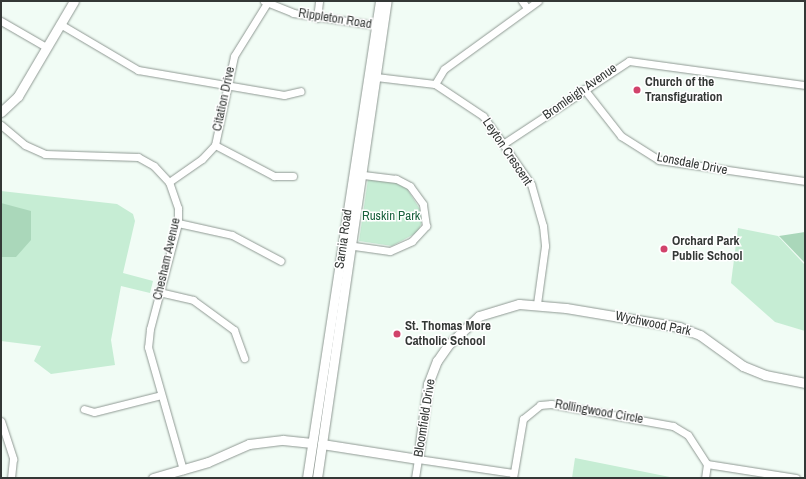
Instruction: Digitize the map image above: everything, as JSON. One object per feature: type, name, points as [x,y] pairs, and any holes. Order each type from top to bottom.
[{"type":"street","points":[[1,112],[18,96],[74,1]]},
{"type":"street","points":[[317,18],[319,1]]},
{"type":"street","name":"Sarnia Road","points":[[358,174],[376,77],[380,25],[380,1]]},
{"type":"street","name":"Sarnia Road","points":[[317,478],[348,245],[380,25],[388,1]]},
{"type":"street","points":[[522,1],[527,8]]},
{"type":"street","points":[[435,84],[444,70],[538,1]]},
{"type":"street","name":"Rippleton Road","points":[[266,2],[317,18],[380,25]]},
{"type":"street","name":"Citation Drive","points":[[169,182],[202,159],[215,145],[226,87],[234,56],[266,2]]},
{"type":"street","points":[[1,21],[46,48]]},
{"type":"street","points":[[60,24],[138,70],[226,87],[284,95],[301,91]]},
{"type":"street","name":"Bromleigh Avenue","points":[[503,144],[619,64],[641,60],[805,85]]},
{"type":"street","name":"Leyton Crescent","points":[[376,77],[435,84],[483,116],[503,144],[531,184],[538,206],[545,246],[537,304]]},
{"type":"street","name":"Lonsdale Drive","points":[[584,89],[621,136],[659,160],[805,181]]},
{"type":"street","name":"Chesham Avenue","points":[[1,125],[25,145],[45,154],[138,157],[154,166],[169,182],[178,208],[178,223],[160,292],[148,347],[182,470]]},
{"type":"street","points":[[215,145],[274,176],[294,176]]},
{"type":"street","points":[[348,245],[390,251],[412,241],[426,226],[423,204],[410,186],[396,179],[358,174]]},
{"type":"street","points":[[178,223],[232,235],[281,262]]},
{"type":"street","name":"Sarnia Road","points":[[308,478],[312,443],[348,245]]},
{"type":"street","points":[[160,292],[193,300],[234,330],[244,358]]},
{"type":"street","name":"Wychwood Park","points":[[537,304],[679,327],[705,338],[760,374],[805,383]]},
{"type":"street","name":"Bloomfield Drive","points":[[415,478],[428,384],[448,345],[479,316],[500,307],[537,304]]},
{"type":"street","points":[[84,409],[94,412],[161,395]]},
{"type":"street","name":"Rollingwood Circle","points":[[513,476],[524,419],[540,405],[551,404],[673,426],[688,435],[707,464]]},
{"type":"street","points":[[1,421],[13,459],[11,478]]},
{"type":"street","points":[[153,478],[182,470],[248,444],[283,440],[322,444],[418,459],[513,476]]},
{"type":"street","points":[[705,478],[707,464],[796,478]]},
{"type":"green space","name":"Ruskin Park","points":[[368,179],[398,183],[406,187],[424,216],[418,232],[392,246],[359,241]]},
{"type":"green space","points":[[1,191],[117,204],[133,214],[135,221],[123,273],[153,281],[150,293],[121,286],[111,340],[115,365],[51,374],[34,361],[41,346],[1,341]]},
{"type":"green space","points":[[1,203],[31,211],[31,240],[16,257],[1,257]]},
{"type":"green space","points":[[738,228],[778,236],[805,265],[805,331],[775,322],[731,283]]},
{"type":"green space","points":[[805,232],[805,263],[779,236]]},
{"type":"green space","points":[[575,458],[675,478],[572,478]]},
{"type":"place","name":"Church of the Transfiguration","points":[[637,90]]},
{"type":"place","name":"Orchard Park Public School","points":[[664,249]]},
{"type":"place","name":"St. Thomas More Catholic School","points":[[397,334]]}]
